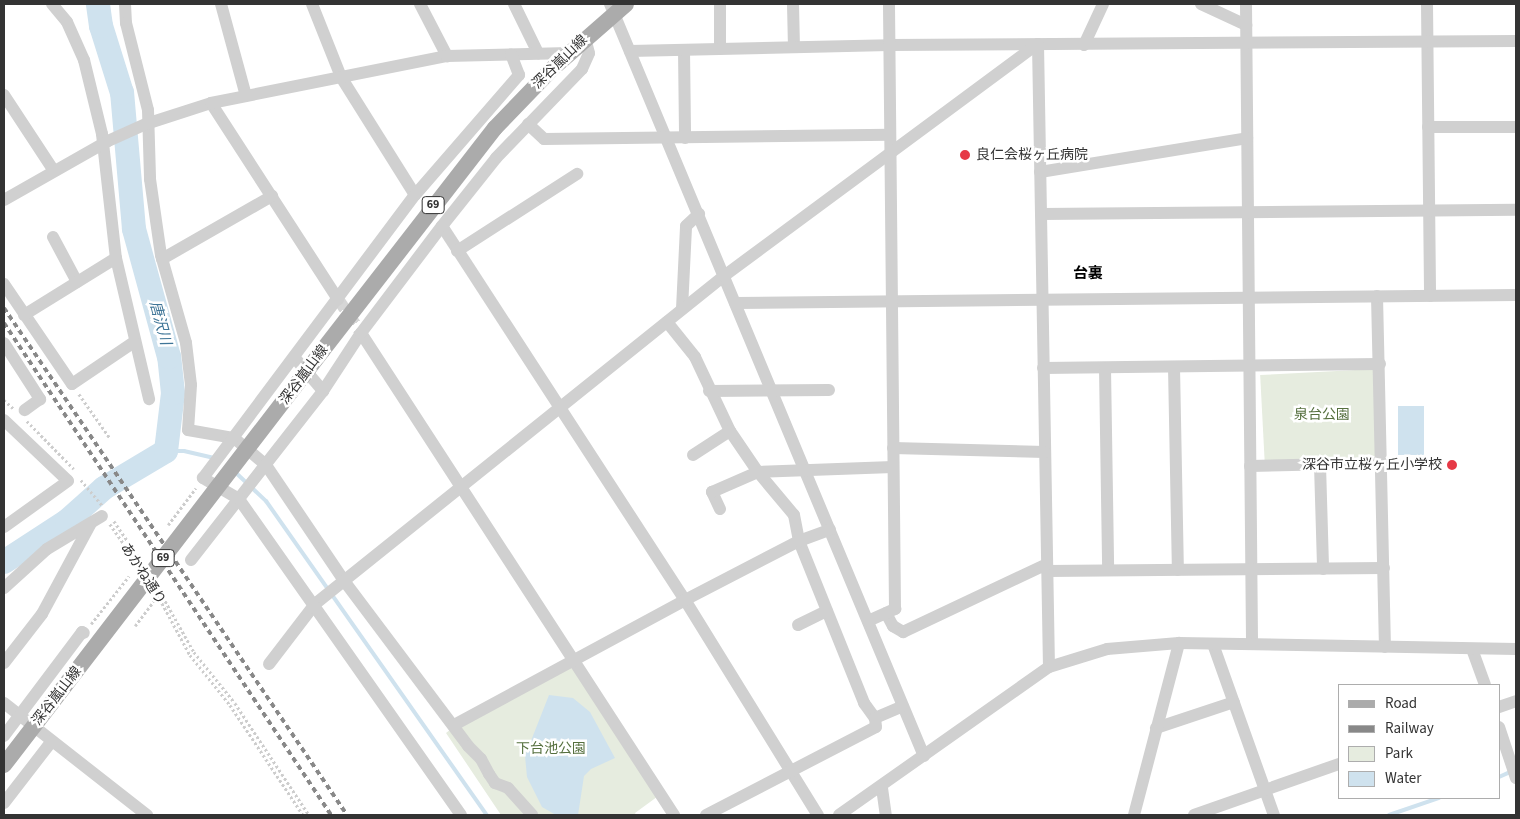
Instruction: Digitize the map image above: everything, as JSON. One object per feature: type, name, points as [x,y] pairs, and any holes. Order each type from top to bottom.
[{"type":"main road","name":"深谷嵐山線","points":[[4,765],[495,128],[569,52],[617,7]]},
{"type":"street","points":[[52,4],[67,22],[84,60],[104,143],[116,258],[149,400]]},
{"type":"street","points":[[124,4],[126,24],[148,110],[142,126],[162,259],[186,344],[191,385],[188,430],[234,438],[266,465],[345,582],[454,725],[495,783],[508,788],[532,815]]},
{"type":"street","points":[[221,4],[246,96]]},
{"type":"street","points":[[312,4],[341,77],[416,195]]},
{"type":"street","points":[[420,4],[447,56]]},
{"type":"street","points":[[514,4],[538,53]]},
{"type":"street","points":[[720,4],[720,49]]},
{"type":"street","points":[[793,4],[794,47]]},
{"type":"street","points":[[868,621],[895,608],[889,4]]},
{"type":"street","points":[[1200,4],[1246,25]]},
{"type":"street","points":[[1246,4],[1252,644]]},
{"type":"street","points":[[1427,4],[1430,296]]},
{"type":"street","points":[[1084,45],[1100,5]]},
{"type":"street","points":[[617,7],[630,51],[924,756]]},
{"type":"street","points":[[191,560],[323,391],[361,333],[496,158],[588,61],[585,38]]},
{"type":"street","points":[[630,51],[889,45],[1516,41]]},
{"type":"street","points":[[269,664],[317,603],[724,276],[1038,44]]},
{"type":"street","points":[[1038,44],[1049,667]]},
{"type":"street","points":[[684,50],[685,138]]},
{"type":"street","points":[[4,200],[104,143],[142,126],[212,103],[447,56],[569,52]]},
{"type":"street","points":[[461,815],[317,603],[239,499],[203,478],[416,195],[519,74],[511,54]]},
{"type":"street","points":[[4,94],[54,171]]},
{"type":"street","points":[[212,103],[338,298]]},
{"type":"street","points":[[528,124],[544,139],[890,135]]},
{"type":"street","points":[[1428,127],[1516,128]]},
{"type":"street","points":[[1040,172],[1247,138]]},
{"type":"street","points":[[458,251],[577,174]]},
{"type":"street","points":[[162,259],[272,196]]},
{"type":"street","points":[[1041,214],[1516,210]]},
{"type":"street","points":[[682,310],[686,226],[698,214]]},
{"type":"street","points":[[442,226],[558,409],[685,600],[818,815]]},
{"type":"street","points":[[53,237],[76,282]]},
{"type":"street","points":[[24,315],[116,258]]},
{"type":"street","points":[[4,284],[72,384],[134,342]]},
{"type":"street","points":[[736,303],[1516,295]]},
{"type":"street","points":[[1377,296],[1385,647]]},
{"type":"street","points":[[667,322],[695,357],[709,391],[730,431],[758,472],[794,515],[799,542],[864,703],[875,718],[876,727],[706,815]]},
{"type":"street","points":[[361,333],[576,661],[674,815]]},
{"type":"street","points":[[4,343],[40,399],[24,410]]},
{"type":"street","points":[[294,357],[323,391]]},
{"type":"street","points":[[1044,368],[1380,364]]},
{"type":"street","points":[[1174,367],[1178,570]]},
{"type":"street","points":[[1104,368],[1108,570]]},
{"type":"street","points":[[709,391],[829,390]]},
{"type":"street","points":[[4,420],[68,481],[4,527]]},
{"type":"street","points":[[693,455],[730,431]]},
{"type":"street","points":[[893,448],[1045,452]]},
{"type":"street","points":[[1250,466],[1382,463]]},
{"type":"street","points":[[1320,465],[1323,569]]},
{"type":"street","points":[[720,509],[712,492],[758,472],[893,468]]},
{"type":"street","points":[[4,588],[47,549],[106,514]]},
{"type":"street","points":[[4,663],[42,614],[91,523]]},
{"type":"street","points":[[454,725],[576,661],[685,600],[799,542],[830,530]]},
{"type":"street","points":[[886,613],[893,626],[903,632],[1047,568],[1251,570],[1384,568]]},
{"type":"street","points":[[798,625],[827,611]]},
{"type":"street","points":[[4,736],[82,632],[84,633]]},
{"type":"street","points":[[1134,815],[1179,643]]},
{"type":"street","points":[[839,815],[882,788],[1049,667],[1107,649],[1179,643],[1516,649]]},
{"type":"street","points":[[1213,644],[1274,815]]},
{"type":"street","points":[[1472,649],[1485,684]]},
{"type":"street","points":[[1500,707],[1516,701]]},
{"type":"street","points":[[1156,728],[1234,702]]},
{"type":"street","points":[[4,703],[147,815]]},
{"type":"street","points":[[875,718],[903,706]]},
{"type":"street","points":[[1500,730],[1516,778]]},
{"type":"street","points":[[4,803],[52,740]]},
{"type":"street","points":[[1194,815],[1338,764]]},
{"type":"street","points":[[882,788],[886,815]]},
{"type":"path","points":[[72,384],[110,438]]},
{"type":"path","points":[[4,400],[72,464],[76,475]]},
{"type":"path","points":[[168,525],[203,478]]},
{"type":"path","name":"あかね通り","points":[[81,480],[143,564]]},
{"type":"path","name":"あかね通り","points":[[106,514],[108,522],[142,570]]},
{"type":"path","points":[[84,633],[129,576]]},
{"type":"path","name":"あかね通り","points":[[153,580],[194,652],[235,703],[309,815]]},
{"type":"path","name":"あかね通り","points":[[151,584],[190,655],[230,705],[303,815]]},
{"type":"path","points":[[135,626],[158,596]]},
{"type":"green space","name":"泉台公園","points":[[1375,369],[1380,460],[1265,466],[1260,375]]},
{"type":"green space","name":"下台池公園","points":[[576,661],[661,794],[635,813],[636,815],[501,815],[446,733],[460,722]]},
{"type":"water","points":[[1398,406],[1424,406],[1424,455],[1398,455]]},
{"type":"water","points":[[549,695],[573,698],[590,712],[615,758],[591,769],[584,776],[578,815],[556,815],[542,807],[527,777],[525,756]]},
{"type":"waterway","name":"唐沢川","points":[[4,562],[67,521],[104,488],[166,451],[173,393],[169,357],[134,229],[122,93],[101,26],[98,4]]},
{"type":"waterway","points":[[166,451],[184,451],[214,458]]},
{"type":"waterway","points":[[234,471],[266,501],[487,815]]},
{"type":"waterway","points":[[1500,777],[1508,773]]},
{"type":"waterway","points":[[1389,815],[1436,799]]},
{"type":"tunnel","points":[[338,299],[361,333]]},
{"type":"railway","points":[[4,308],[347,815]]},
{"type":"railway","points":[[4,323],[331,815]]},
{"type":"place","name":"良仁会桜ヶ丘病院","points":[[965,155]]},
{"type":"place","name":"深谷市立桜ヶ丘小学校","points":[[1452,465]]},
{"type":"district","name":"台裏","points":[[1088,274]]}]
